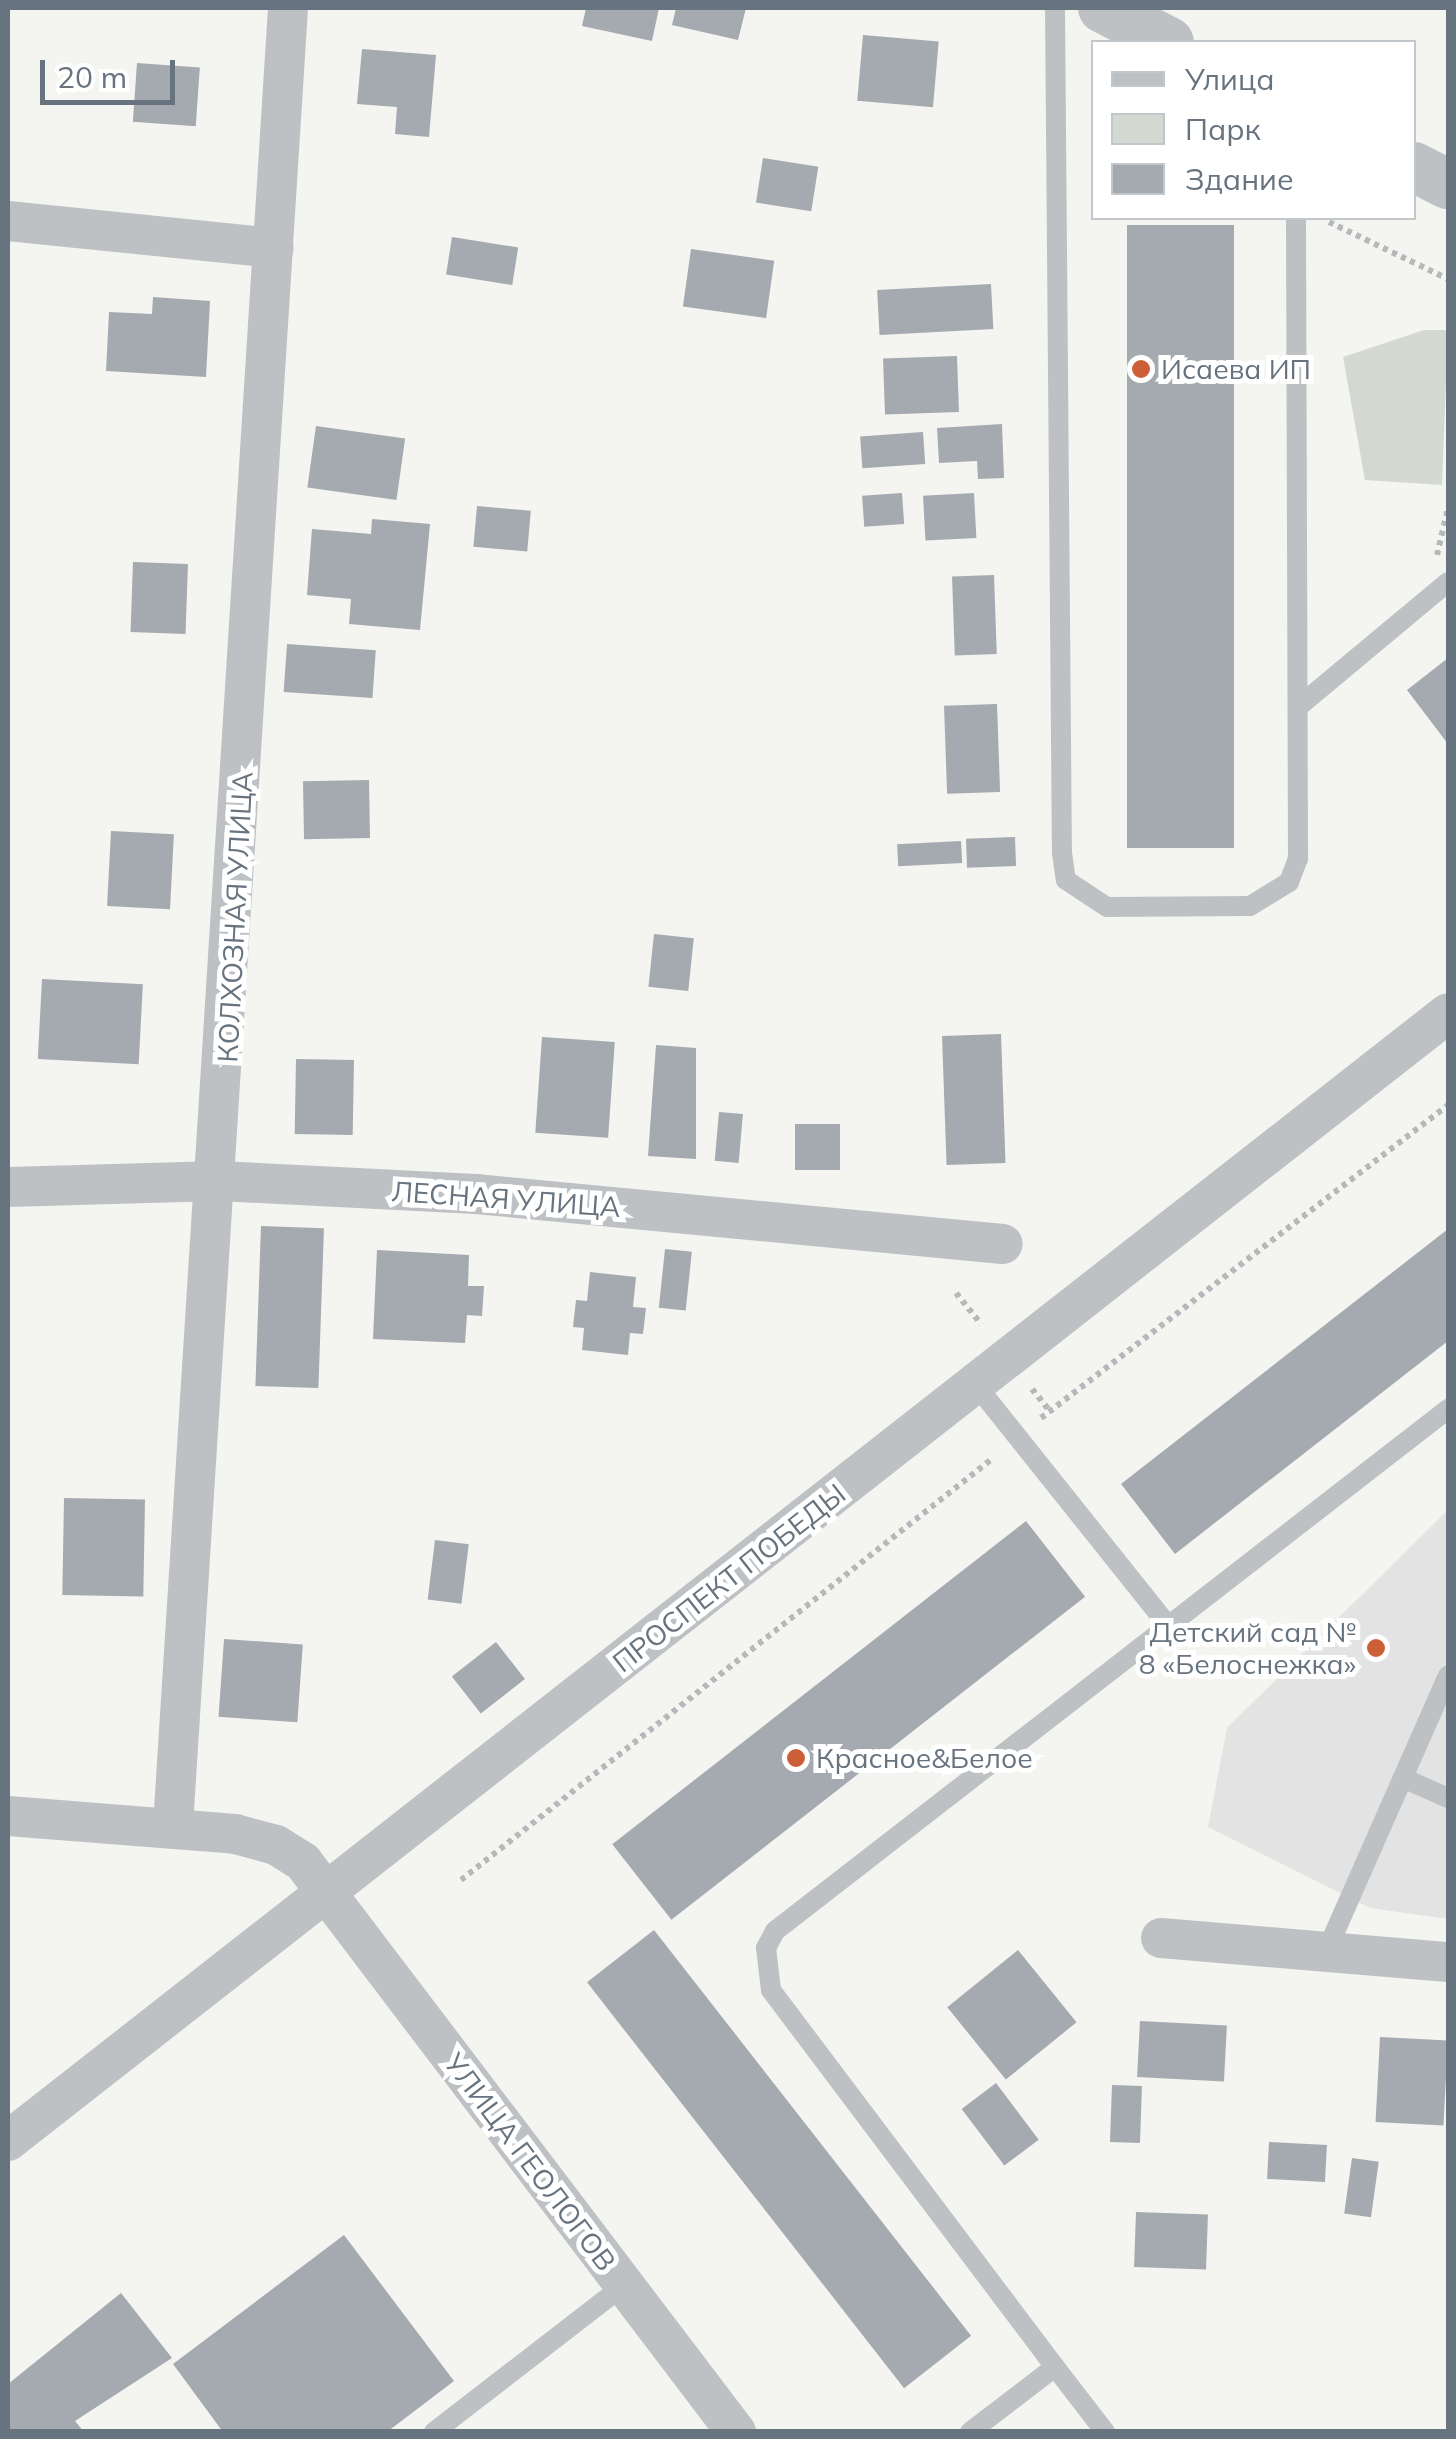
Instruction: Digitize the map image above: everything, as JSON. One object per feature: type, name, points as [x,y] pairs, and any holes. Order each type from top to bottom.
[{"type":"street","name":"КОЛХОЗНАЯ УЛИЦА","points":[[173,1826],[220,1181],[288,8]]},
{"type":"street","points":[[1104,8],[1165,40]]},
{"type":"street","points":[[1416,169],[1448,184]]},
{"type":"street","points":[[8,221],[274,248]]},
{"type":"street","name":"ПРОСПЕКТ ПОБЕДЫ","points":[[8,2141],[1448,1013]]},
{"type":"street","name":"ЛЕСНАЯ УЛИЦА","points":[[8,1188],[220,1181],[476,1194],[1003,1244]]},
{"type":"street","name":"УЛИЦА ГЕОЛОГОВ","points":[[8,1816],[173,1826],[276,1844],[326,1890],[736,2432]]},
{"type":"street","points":[[1161,1938],[1448,1962]]},
{"type":"lane","points":[[1055,8],[1066,880],[1107,907],[1270,900],[1298,858],[1296,220]]},
{"type":"lane","points":[[1298,706],[1448,582]]},
{"type":"lane","points":[[976,1385],[1170,1628]]},
{"type":"lane","points":[[1105,2432],[770,1990],[766,1948],[775,1931],[1448,1409]]},
{"type":"lane","points":[[1326,1952],[1448,1676]]},
{"type":"lane","points":[[1403,1778],[1448,1798]]},
{"type":"lane","points":[[434,2432],[623,2286]]},
{"type":"lane","points":[[970,2432],[1055,2366]]},
{"type":"path","points":[[1323,220],[1448,279]]},
{"type":"path","points":[[461,1880],[1018,1438],[1448,1105]]},
{"type":"shaded area","name":"Детский сад № 8 «Белоснежка»","points":[[1448,1510],[1448,1919],[1370,1908],[1208,1827],[1227,1728]]},
{"type":"green space","points":[[1424,330],[1448,330],[1442,485],[1365,480],[1343,357]]},
{"type":"building","points":[[586,8],[659,8],[652,41],[582,26]]},
{"type":"building","points":[[676,8],[746,8],[738,40],[672,25]]},
{"type":"building","points":[[863,35],[939,42],[933,107],[857,101]]},
{"type":"building","points":[[362,49],[436,55],[429,137],[395,134],[397,107],[357,104]]},
{"type":"building","points":[[137,63],[200,67],[196,126],[133,122]]},
{"type":"building","points":[[763,158],[818,167],[811,211],[756,202]]},
{"type":"building","points":[[1127,225],[1234,225],[1234,848],[1127,848]]},
{"type":"building","points":[[452,237],[518,247],[512,285],[446,275]]},
{"type":"building","points":[[691,249],[774,261],[766,318],[683,306]]},
{"type":"building","points":[[991,284],[993,329],[880,335],[877,290]]},
{"type":"building","points":[[153,297],[210,301],[206,377],[106,371],[109,312],[152,314]]},
{"type":"building","points":[[957,356],[959,412],[885,415],[883,359]]},
{"type":"building","points":[[1002,424],[1004,478],[978,479],[977,461],[939,463],[937,428]]},
{"type":"building","points":[[316,426],[405,439],[396,500],[307,487]]},
{"type":"building","points":[[923,432],[925,464],[862,468],[860,436]]},
{"type":"building","points":[[902,493],[904,524],[864,527],[862,496]]},
{"type":"building","points":[[974,493],[976,538],[925,541],[923,496]]},
{"type":"building","points":[[477,506],[531,511],[527,552],[473,547]]},
{"type":"building","points":[[372,519],[430,524],[420,630],[349,624],[351,599],[307,595],[312,529],[371,534]]},
{"type":"building","points":[[133,562],[188,564],[186,634],[131,632]]},
{"type":"building","points":[[994,575],[997,654],[955,655],[952,576]]},
{"type":"building","points":[[287,644],[376,650],[372,698],[284,692]]},
{"type":"building","points":[[1448,658],[1448,744],[1407,690]]},
{"type":"building","points":[[997,704],[1000,792],[947,794],[944,706]]},
{"type":"building","points":[[369,780],[370,838],[304,839],[303,781]]},
{"type":"building","points":[[111,831],[174,834],[170,909],[107,906]]},
{"type":"building","points":[[1015,837],[1016,866],[967,868],[966,839]]},
{"type":"building","points":[[961,841],[962,863],[898,866],[897,844]]},
{"type":"building","points":[[654,934],[694,938],[688,991],[648,987]]},
{"type":"building","points":[[42,979],[143,984],[139,1064],[38,1059]]},
{"type":"building","points":[[1001,1034],[1006,1163],[947,1165],[942,1036]]},
{"type":"building","points":[[542,1037],[615,1042],[608,1138],[535,1133]]},
{"type":"building","points":[[656,1045],[696,1048],[696,1159],[648,1156]]},
{"type":"building","points":[[296,1059],[354,1060],[353,1135],[295,1134]]},
{"type":"building","points":[[719,1112],[743,1114],[739,1163],[715,1161]]},
{"type":"building","points":[[795,1124],[840,1124],[840,1170],[795,1170]]},
{"type":"building","points":[[261,1226],[324,1228],[318,1388],[255,1386]]},
{"type":"building","points":[[1448,1229],[1448,1341],[1175,1554],[1121,1484]]},
{"type":"building","points":[[665,1249],[692,1252],[686,1310],[659,1308]]},
{"type":"building","points":[[377,1250],[469,1255],[468,1286],[484,1286],[482,1316],[467,1315],[465,1343],[373,1339]]},
{"type":"building","points":[[590,1272],[636,1277],[633,1307],[646,1308],[643,1334],[630,1333],[628,1355],[582,1350],[584,1328],[573,1327],[576,1300],[587,1301]]},
{"type":"building","points":[[64,1498],[145,1499],[143,1596],[62,1595]]},
{"type":"building","points":[[1026,1521],[1085,1597],[671,1920],[612,1844]]},
{"type":"building","points":[[435,1540],[469,1544],[461,1604],[428,1600]]},
{"type":"building","points":[[224,1639],[303,1645],[297,1722],[219,1717]]},
{"type":"building","points":[[496,1642],[525,1679],[481,1714],[452,1676]]},
{"type":"building","points":[[654,1930],[971,2336],[904,2388],[587,1982]]},
{"type":"building","points":[[1018,1950],[1077,2022],[1006,2080],[947,2007]]},
{"type":"building","points":[[1140,2021],[1227,2026],[1224,2081],[1137,2077]]},
{"type":"building","points":[[1380,2037],[1448,2041],[1443,2125],[1376,2122]]},
{"type":"building","points":[[996,2083],[1039,2140],[1004,2166],[962,2109]]},
{"type":"building","points":[[1112,2085],[1142,2086],[1140,2143],[1110,2142]]},
{"type":"building","points":[[1269,2142],[1327,2145],[1325,2182],[1267,2179]]},
{"type":"building","points":[[1352,2158],[1379,2162],[1371,2217],[1344,2213]]},
{"type":"building","points":[[1136,2212],[1208,2215],[1206,2269],[1134,2267]]},
{"type":"building","points":[[344,2235],[454,2381],[387,2432],[223,2432],[173,2364]]},
{"type":"building","points":[[121,2293],[172,2358],[75,2421],[84,2432],[8,2432],[8,2384]]},
{"type":"place","name":"Исаева ИП","points":[[1141,369]]},
{"type":"place","name":"Детский сад № 8 «Белоснежка»","points":[[1376,1648]]},
{"type":"place","name":"Красное&Белое","points":[[796,1758]]}]
